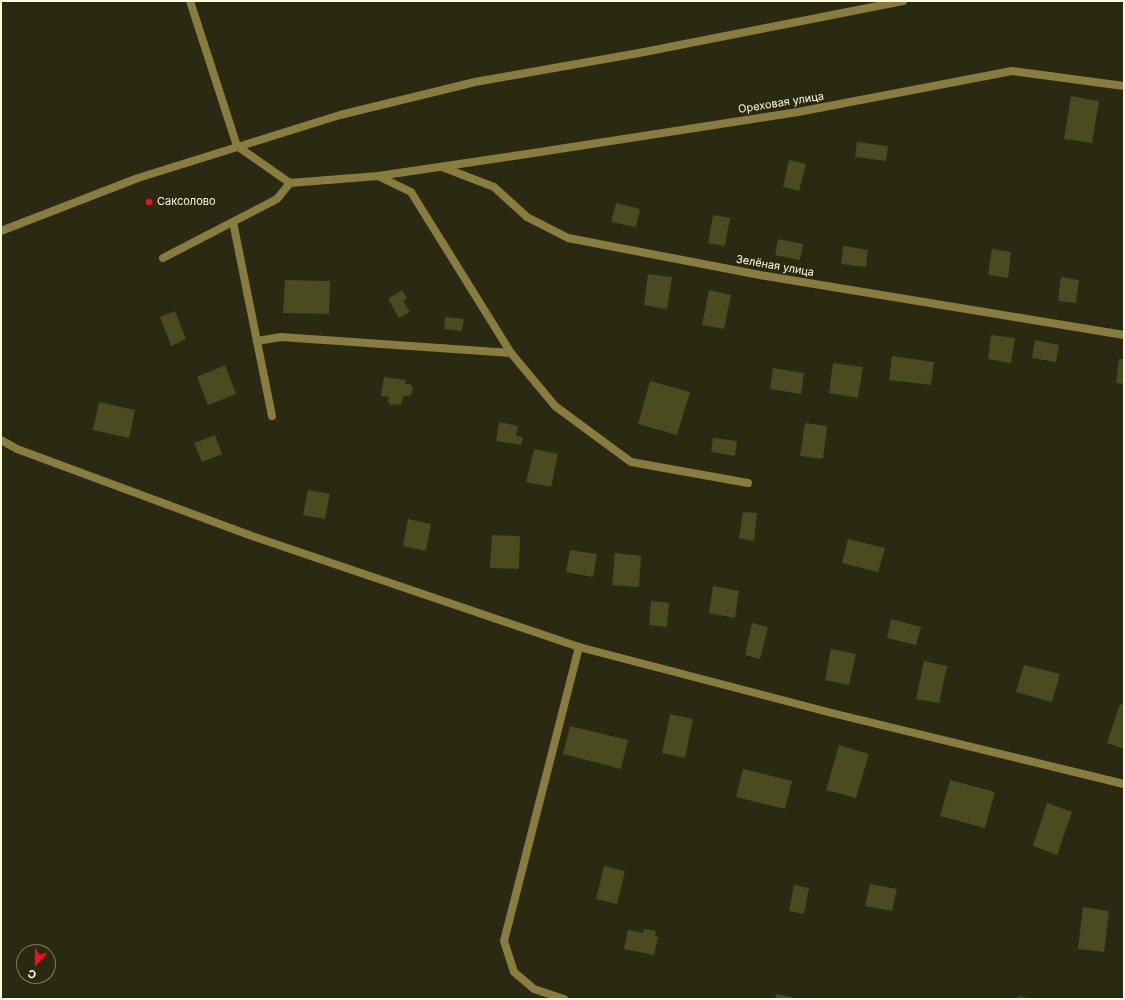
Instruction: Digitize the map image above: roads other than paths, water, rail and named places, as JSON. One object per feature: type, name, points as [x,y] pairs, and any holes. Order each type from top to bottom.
[{"type":"street","points":[[162,258],[277,199],[290,183],[237,146],[190,1]]},
{"type":"street","points":[[1,230],[138,178],[340,115],[475,82],[639,53],[902,1]]},
{"type":"street","name":"Ореховая улица","points":[[290,183],[378,176],[798,112],[1012,71],[1124,86]]},
{"type":"street","name":"Зелёная улица","points":[[441,166],[494,187],[527,217],[568,238],[760,275],[1124,335]]},
{"type":"street","points":[[378,176],[411,192],[511,353],[555,406],[631,462],[748,483]]},
{"type":"street","points":[[233,222],[272,416]]},
{"type":"street","points":[[257,341],[281,337],[511,353]]},
{"type":"street","points":[[1,440],[17,449],[252,536],[579,647],[832,713],[1124,784]]},
{"type":"street","points":[[564,999],[534,989],[514,972],[504,941],[579,647]]},
{"type":"place","name":"Саксолово","points":[[149,202]]}]
